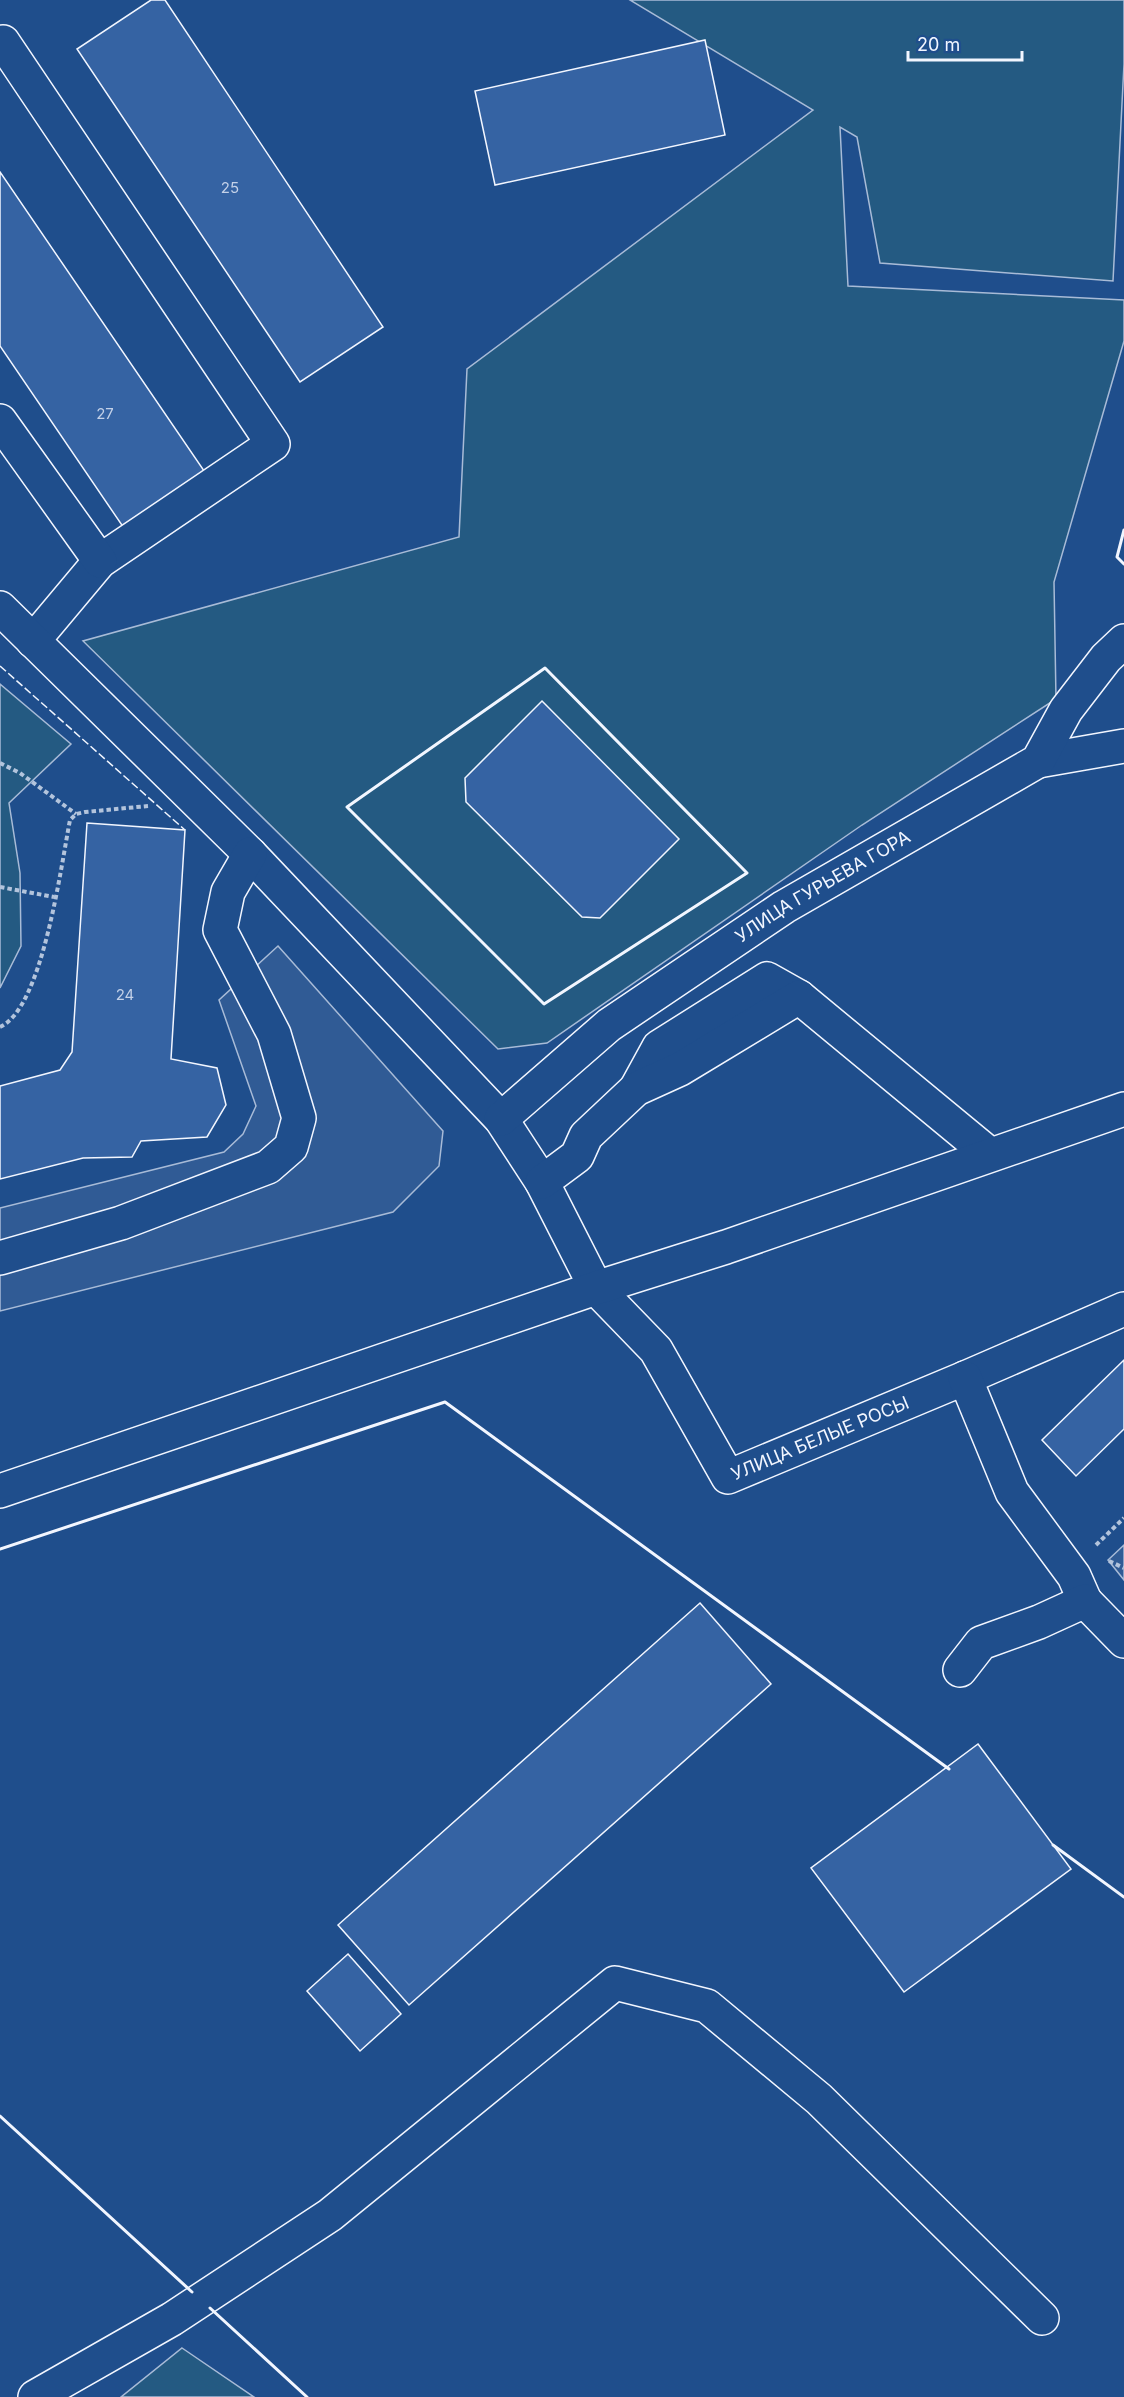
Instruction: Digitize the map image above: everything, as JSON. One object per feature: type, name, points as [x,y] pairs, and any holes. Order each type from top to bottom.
[{"type":"street","points":[[0,45],[3,42],[273,444],[100,561],[33,641]]},
{"type":"street","points":[[0,421],[100,561]]},
{"type":"street","points":[[0,608],[250,854],[501,1119],[542,1182],[596,1288]]},
{"type":"street","points":[[1038,761],[1066,710],[1106,658],[1124,641]]},
{"type":"street","points":[[1038,761],[1124,746]]},
{"type":"street","name":"УЛИЦА ГУРЬЕВА ГОРА","points":[[501,1119],[609,1025],[784,907],[1038,761]]},
{"type":"street","points":[[0,1258],[122,1223],[268,1167],[291,1147],[299,1118],[274,1034],[220,930],[228,892],[250,854]]},
{"type":"street","points":[[542,1182],[577,1156],[586,1136],[636,1089],[680,1069],[799,997],[989,1154]]},
{"type":"street","points":[[0,1491],[596,1288],[726,1247],[1124,1109]]},
{"type":"street","name":"УЛИЦА БЕЛЫЕ РОСЫ","points":[[596,1288],[656,1350],[728,1477],[965,1378],[1124,1308]]},
{"type":"street","points":[[965,1378],[1012,1492],[1074,1576],[1085,1600],[1124,1641]]},
{"type":"street","points":[[960,1670],[981,1643],[1039,1622],[1085,1600]]},
{"type":"street","points":[[35,2397],[172,2319],[330,2215],[615,1983],[707,2006],[819,2099],[1042,2318]]},
{"type":"path","points":[[0,763],[20,772],[76,814]]},
{"type":"path","points":[[0,1027],[6,1024],[23,1004],[41,962],[70,820],[76,814],[158,805]]},
{"type":"path","points":[[0,887],[54,897]]},
{"type":"path","points":[[1095,1546],[1124,1518]]},
{"type":"path","points":[[1106,1560],[1124,1568]]},
{"type":"shaded area","points":[[630,0],[1124,0],[1124,64],[1113,281],[880,263],[857,137],[840,127],[848,286],[1124,300],[1124,341],[1054,582],[1056,699],[862,825],[547,1043],[498,1049],[83,641],[459,537],[467,369],[813,110]]},
{"type":"shaded area","points":[[0,684],[71,744],[9,803],[20,873],[21,946],[0,988]]},
{"type":"shaded area","points":[[278,946],[443,1131],[439,1166],[393,1212],[0,1311],[0,1208],[224,1152],[243,1134],[256,1106],[219,1000]]},
{"type":"shaded area","points":[[1124,1545],[1124,1580],[1108,1560]]},
{"type":"shaded area","points":[[182,2348],[254,2397],[121,2397]]},
{"type":"building","points":[[151,0],[165,0],[383,327],[300,382],[77,49]]},
{"type":"building","points":[[705,40],[725,135],[495,185],[475,91]]},
{"type":"building","points":[[0,172],[211,481],[130,537],[0,346]]},
{"type":"building","points":[[542,701],[679,839],[600,918],[582,917],[466,802],[465,778]]},
{"type":"building","points":[[87,823],[185,830],[171,1059],[217,1068],[226,1105],[207,1137],[141,1141],[132,1157],[83,1158],[0,1179],[0,1086],[60,1070],[72,1052]]},
{"type":"building","points":[[1124,1360],[1124,1429],[1076,1476],[1042,1440]]},
{"type":"building","points":[[700,1603],[771,1684],[409,2005],[338,1925]]},
{"type":"building","points":[[978,1744],[1071,1869],[904,1992],[811,1868]]},
{"type":"building","points":[[348,1954],[401,2014],[360,2051],[307,1991]]},
{"type":"fence","points":[[0,666],[185,830]]},
{"type":"wall","points":[[1124,530],[1117,557],[1124,564]]},
{"type":"wall","points":[[545,668],[747,873],[544,1004],[347,807],[545,668]]},
{"type":"wall","points":[[0,1549],[445,1402],[949,1769]]},
{"type":"wall","points":[[1053,1845],[1124,1897]]},
{"type":"wall","points":[[0,2116],[192,2292]]},
{"type":"wall","points":[[210,2308],[307,2397]]}]
